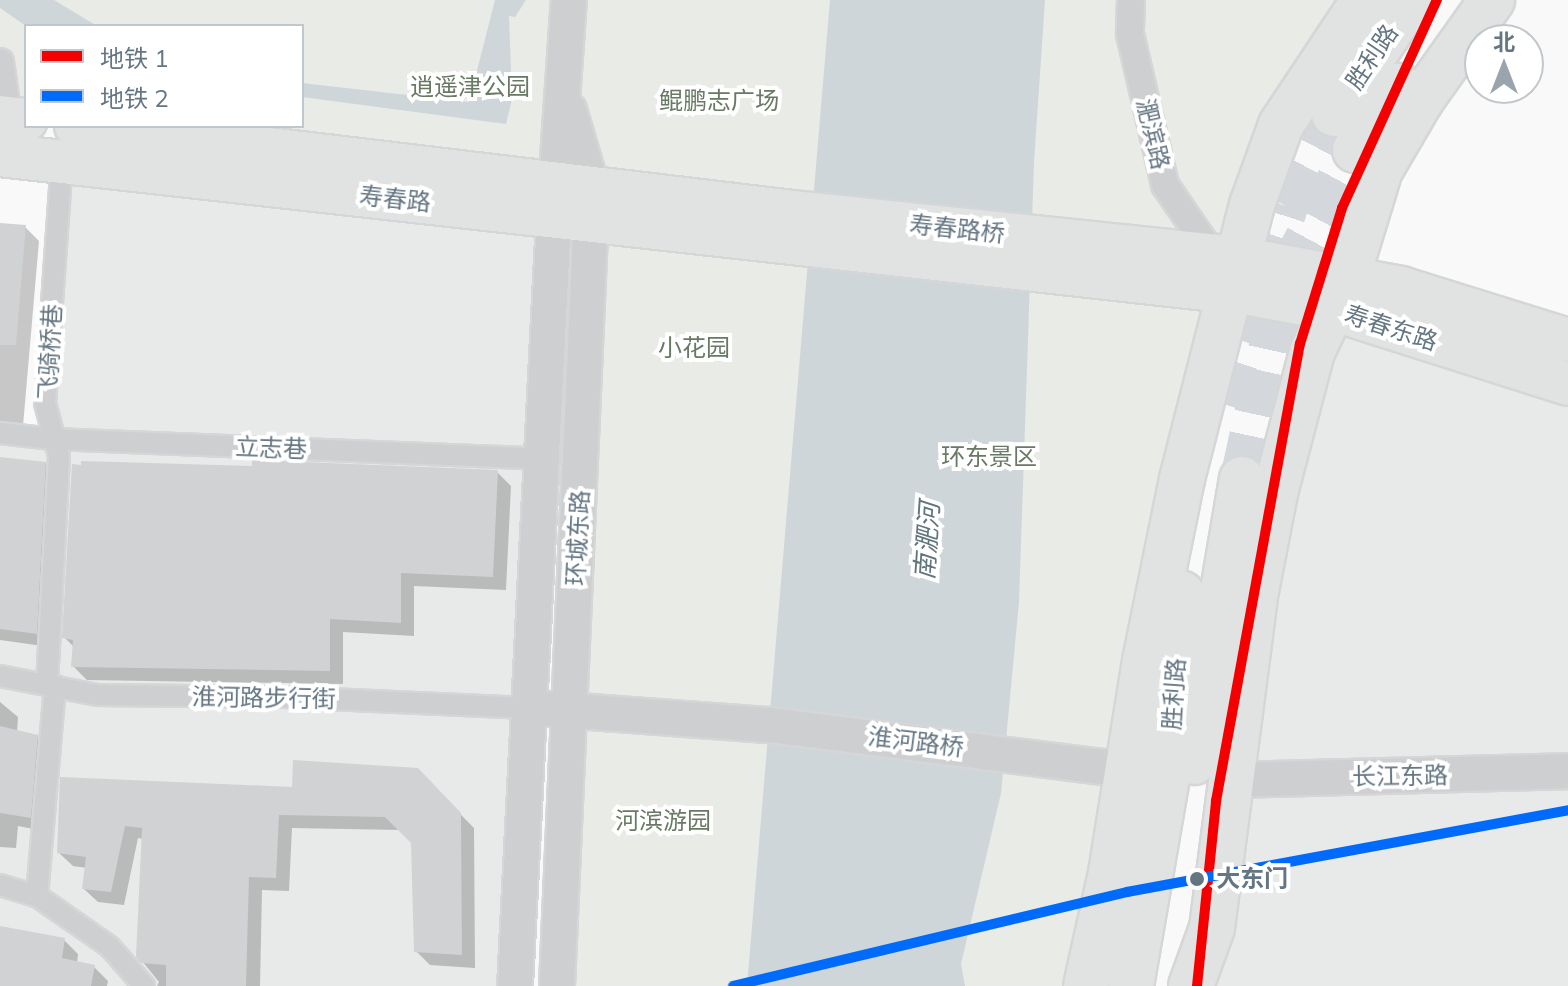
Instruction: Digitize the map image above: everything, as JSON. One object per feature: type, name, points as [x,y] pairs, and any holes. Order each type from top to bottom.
[{"type":"highway","points":[[1086,986],[1111,873],[1145,661],[1227,268],[1281,125],[1364,0]]},
{"type":"highway","name":"胜利路","points":[[1411,0],[1344,132],[1461,0]]},
{"type":"highway","points":[[1191,986],[1212,928],[1256,591],[1275,493],[1312,352],[1341,294],[1380,170],[1421,100],[1492,0]]},
{"type":"highway","name":"胜利路","points":[[1131,986],[1168,771],[1181,602],[1198,498],[1223,404]]},
{"type":"highway","name":"胜利路","points":[[1159,986],[1172,887],[1242,479]]},
{"type":"main road","name":"寿春路","points":[[8,127],[69,144],[792,228]]},
{"type":"main road","name":"寿春路桥","points":[[792,228],[1118,261]]},
{"type":"main road","name":"寿春东路","points":[[1118,261],[1227,268],[1341,294],[1568,384]]},
{"type":"main road","name":"寿春东路","points":[[1341,294],[1401,288],[1568,340]]},
{"type":"street","name":"环城东路","points":[[557,986],[570,710],[573,203],[564,93],[569,0]]},
{"type":"street","name":"淝滨路","points":[[1131,0],[1130,34],[1165,185],[1227,268]]},
{"type":"street","points":[[0,62],[8,127]]},
{"type":"street","name":"飞骑桥巷","points":[[37,896],[51,686],[59,456],[45,403],[69,144]]},
{"type":"street","name":"环城东路","points":[[515,986],[542,459],[573,203]]},
{"type":"street","name":"立志巷","points":[[0,433],[53,439],[542,459]]},
{"type":"street","name":"淮河路步行街","points":[[0,676],[97,695],[285,697],[529,708]]},
{"type":"street","name":"淮河路桥","points":[[529,708],[770,725],[1061,759],[1128,770]]},
{"type":"street","name":"长江东路","points":[[1231,780],[1568,771]]},
{"type":"street","points":[[0,885],[37,896],[110,947],[144,986]]},
{"type":"shaded area","points":[[62,162],[554,218],[515,986],[0,986],[0,433],[52,439]]},
{"type":"shaded area","points":[[1335,310],[1568,384],[1568,986],[1191,986],[1256,591]]},
{"type":"green space","points":[[0,0],[1364,0],[1238,258],[556,184],[93,128],[304,128],[304,24],[24,24],[24,120],[0,117]]},
{"type":"green space","name":"环东景区","points":[[590,221],[1231,292],[1086,986],[558,986]]},
{"type":"water","points":[[0,0],[54,0],[94,24],[24,25],[0,8]]},
{"type":"water","points":[[495,0],[526,0],[515,17],[509,16],[512,99],[506,124],[304,97],[304,83],[469,102]]},
{"type":"water","name":"环东景区","points":[[830,0],[1045,0],[1034,162],[1019,602],[1001,793],[961,964],[965,986],[747,986]]},
{"type":"building","points":[[0,223],[26,225],[16,345],[0,345]]},
{"type":"building","points":[[0,457],[46,462],[37,634],[0,629]]},
{"type":"building","points":[[252,460],[498,470],[493,577],[401,573],[401,623],[330,619],[330,671],[71,667],[73,640],[62,638],[72,464],[81,465],[81,461],[252,466]]},
{"type":"building","points":[[0,726],[38,735],[31,818],[0,813]]},
{"type":"building","points":[[293,760],[418,768],[461,813],[462,955],[414,952],[411,843],[385,817],[279,815],[276,878],[249,877],[246,986],[166,986],[166,965],[141,963],[136,957],[142,828],[125,826],[111,892],[82,889],[86,857],[57,853],[60,777],[292,787]]},
{"type":"building","points":[[0,926],[65,938],[62,958],[95,965],[91,986],[0,986]]},
{"type":"tunnel","points":[[1223,404],[1286,206],[1334,114]]},
{"type":"tunnel","points":[[1242,479],[1286,277],[1355,150]]},
{"type":"metro line","name":"1","points":[[1197,986],[1216,801],[1300,344],[1342,208],[1437,0]]},
{"type":"metro line","name":"2","points":[[733,986],[1127,892],[1568,810]]},
{"type":"place","name":"大东门","points":[[1197,879]]},
{"type":"park label","name":"逍遥津公园","points":[[470,87]]},
{"type":"park label","name":"鲲鹏志广场","points":[[719,101]]},
{"type":"park label","name":"小花园","points":[[694,348]]},
{"type":"park label","name":"河滨游园","points":[[663,821]]},
{"type":"water label","name":"南淝河","points":[[927,541]]}]
